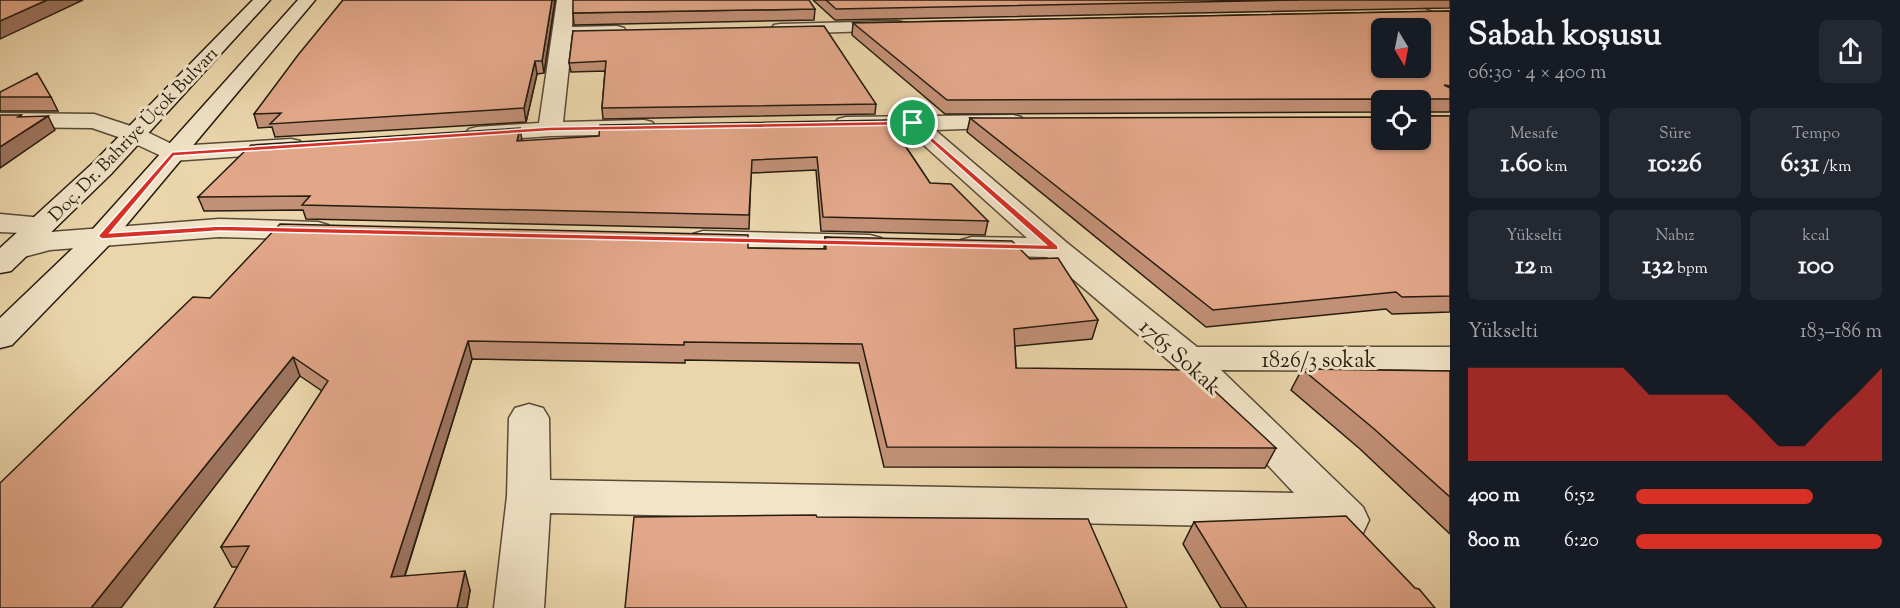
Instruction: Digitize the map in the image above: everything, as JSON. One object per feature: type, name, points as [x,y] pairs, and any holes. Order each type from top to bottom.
[{"type":"street","name":"Doç. Dr. Bahriye Üçok Bulvarı","points":[[8,257],[44,225],[135,135],[262,0]]},
{"type":"street","name":"Doç. Dr. Bahriye Üçok Bulvarı","points":[[0,337],[102,236],[307,0]]},
{"type":"street","points":[[550,129],[563,33],[565,0]]},
{"type":"street","points":[[1418,8],[1450,14]]},
{"type":"street","points":[[767,29],[911,26]]},
{"type":"street","points":[[563,33],[635,32]]},
{"type":"street","points":[[0,120],[94,121],[135,135],[172,154],[314,145]]},
{"type":"street","points":[[820,124],[1030,122]]},
{"type":"street","name":"1765 Sokak","points":[[913,123],[1055,248],[1188,358],[1370,544]]},
{"type":"street","points":[[456,135],[550,129],[667,127]]},
{"type":"street","points":[[0,223],[44,225]]},
{"type":"street","points":[[8,257],[48,241],[102,236],[219,228],[350,231]]},
{"type":"street","points":[[673,239],[899,244]]},
{"type":"street","points":[[947,246],[1055,248]]},
{"type":"street","name":"1826/3 sokak","points":[[1188,358],[1450,359]]},
{"type":"street","points":[[519,608],[529,496],[529,418]]},
{"type":"street","points":[[529,496],[1339,511]]},
{"type":"building","points":[[0,0],[47,0],[0,21]]},
{"type":"building","points":[[343,0],[552,0],[542,61],[535,61],[524,108],[270,124],[281,113],[254,114]]},
{"type":"building","points":[[573,0],[809,0],[815,9],[573,13]]},
{"type":"building","points":[[826,0],[1298,0],[836,9]]},
{"type":"building","points":[[1450,11],[1450,86],[1444,85],[1450,88],[1450,99],[1431,99],[1431,90],[1371,90],[1371,99],[947,100],[853,23]]},
{"type":"building","points":[[824,26],[876,104],[602,108],[606,61],[569,63],[573,31]]},
{"type":"building","points":[[37,73],[51,97],[0,97],[0,92]]},
{"type":"building","points":[[0,115],[21,115],[18,117],[48,116],[0,147]]},
{"type":"building","points":[[1431,116],[1450,116],[1450,296],[1402,297],[1396,292],[1213,310],[970,118],[1371,117],[1371,150],[1431,150]]},
{"type":"building","points":[[888,120],[930,183],[951,184],[988,221],[823,217],[817,157],[752,160],[749,215],[302,205],[310,196],[198,197],[251,145],[520,128],[517,141],[599,136],[600,125]]},
{"type":"building","points":[[280,224],[748,235],[748,248],[826,249],[825,237],[1012,241],[1030,259],[1058,258],[1098,320],[1014,329],[1016,368],[1192,370],[1276,448],[887,447],[862,344],[684,342],[684,345],[468,341],[391,577],[465,571],[457,608],[214,608],[249,546],[221,547],[328,381],[293,357],[91,608],[0,608],[0,483],[193,297],[210,298]]},
{"type":"building","points":[[1302,369],[1450,371],[1450,497],[1373,428]]},
{"type":"building","points":[[816,515],[817,517],[1088,519],[1127,608],[625,608],[634,517]]},
{"type":"building","points":[[1346,516],[1435,608],[1247,608],[1194,522]]},
{"type":"route","points":[[913,123],[1055,248],[219,228],[102,236],[172,154],[550,129],[913,123]]}]
